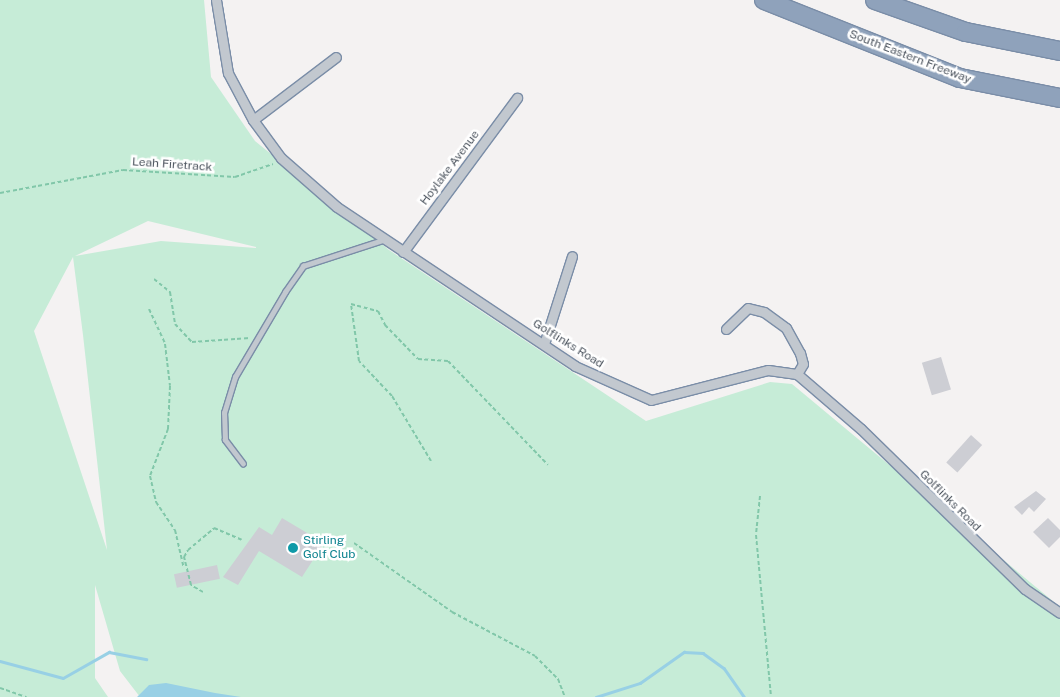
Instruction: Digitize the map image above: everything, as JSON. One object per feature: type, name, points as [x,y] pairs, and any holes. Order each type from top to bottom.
[{"type":"highway","name":"South Eastern Freeway","points":[[764,0],[960,78],[1060,98]]},
{"type":"highway","points":[[875,0],[966,32],[1060,51]]},
{"type":"street","name":"Golflinks Road","points":[[216,0],[228,73],[253,120],[281,158],[337,207],[575,366],[651,400],[768,370],[797,374],[861,429],[1025,589],[1060,613]]},
{"type":"street","points":[[253,120],[336,57]]},
{"type":"street","name":"Hoylake Avenue","points":[[403,252],[517,98]]},
{"type":"street","points":[[544,344],[572,256]]},
{"type":"street","points":[[726,330],[748,308],[764,312],[786,328],[800,353],[803,364],[797,374]]},
{"type":"lane","points":[[243,464],[225,440],[224,413],[235,377],[285,292],[303,266],[387,239]]},
{"type":"path","name":"Leah Firetrack","points":[[0,193],[123,170],[235,177],[271,166],[281,158]]},
{"type":"path","points":[[154,279],[170,292],[176,324],[192,342],[254,338]]},
{"type":"path","points":[[431,461],[392,396],[359,361],[351,304],[378,311],[385,325],[418,359],[448,361],[548,465]]},
{"type":"path","points":[[149,309],[165,344],[170,386],[168,429],[150,476],[156,502],[174,530],[183,566]]},
{"type":"path","points":[[760,496],[756,535],[771,697]]},
{"type":"path","points":[[203,592],[191,585],[184,557],[188,550],[214,528],[242,540]]},
{"type":"path","points":[[354,543],[452,612],[535,656],[558,679],[565,697]]},
{"type":"path","points":[[0,688],[26,697]]},
{"type":"green space","name":"Stirling Golf Club","points":[[0,0],[204,0],[211,77],[255,141],[389,250],[646,421],[770,382],[792,384],[1060,607],[1060,697],[140,697],[120,671],[95,585],[95,678],[108,697],[0,697]],"holes":[[[148,221],[256,247],[256,248],[161,241],[75,256]],[[73,257],[83,335],[107,550],[34,331]]]},
{"type":"water","points":[[166,683],[241,697],[137,697],[149,685]]},
{"type":"building","points":[[941,357],[951,390],[932,395],[922,363]]},
{"type":"building","points":[[971,435],[982,445],[957,473],[946,462]]},
{"type":"building","points":[[1036,491],[1046,499],[1034,512],[1029,507],[1022,515],[1014,507]]},
{"type":"building","name":"Stirling Golf Club","points":[[282,518],[324,543],[302,577],[259,551],[238,585],[223,577],[259,527],[272,535]]},
{"type":"building","points":[[1048,518],[1060,530],[1060,537],[1049,548],[1033,532]]},
{"type":"building","points":[[217,565],[220,579],[177,588],[174,574]]},
{"type":"waterway","points":[[0,661],[63,678],[109,652],[146,659]]},
{"type":"waterway","points":[[596,697],[640,683],[684,652],[703,653],[724,668],[744,697]]},
{"type":"place","name":"Stirling Golf Club","points":[[293,548]]}]
